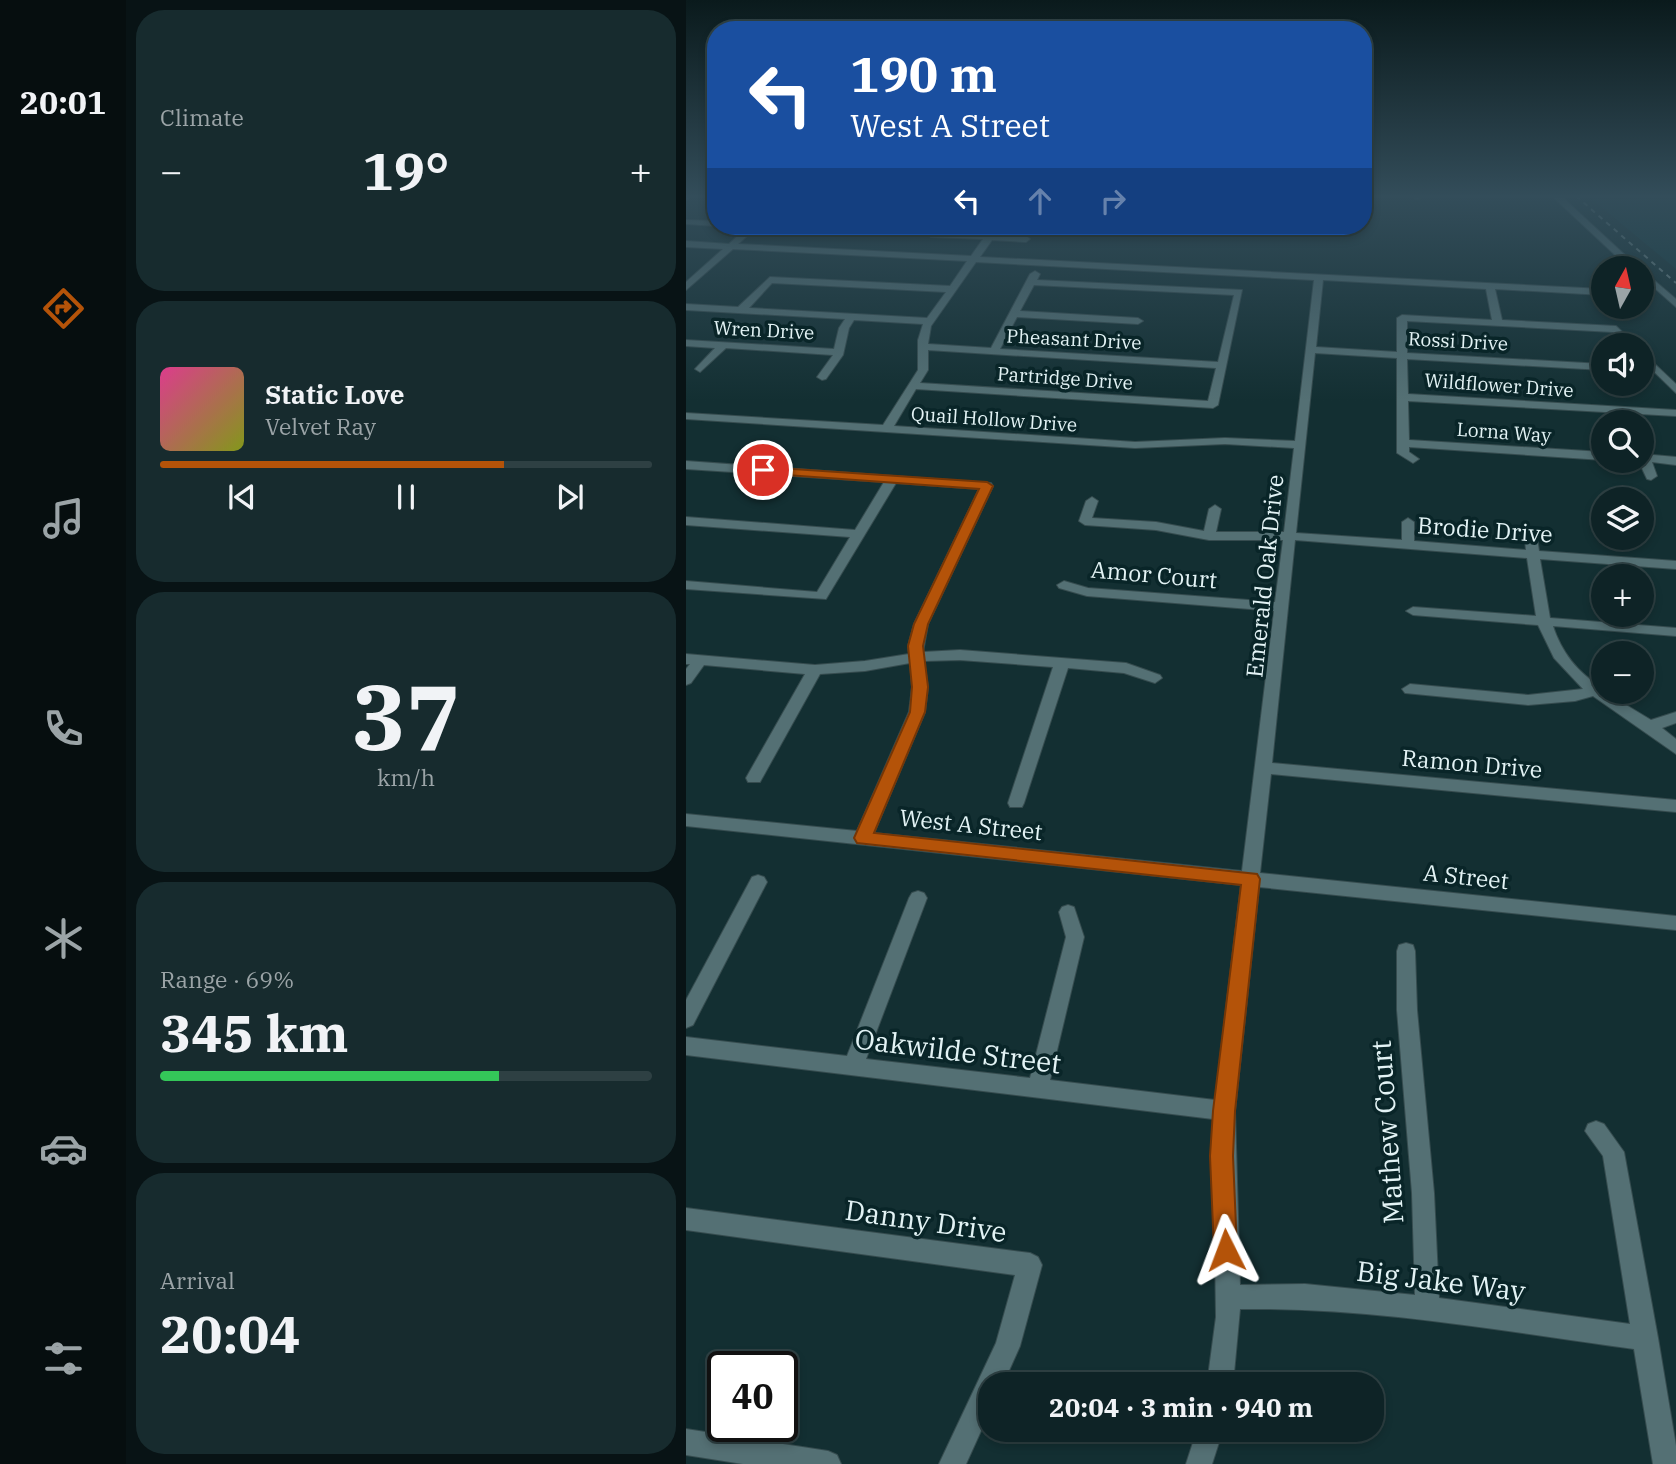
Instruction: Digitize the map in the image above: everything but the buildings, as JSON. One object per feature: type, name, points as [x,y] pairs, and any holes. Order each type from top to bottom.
[{"type":"street","points":[[686,286],[710,264]]},
{"type":"street","points":[[886,429],[923,370],[924,333],[929,321],[968,264]]},
{"type":"street","points":[[994,351],[1040,264]]},
{"type":"street","points":[[1067,264],[1591,291]]},
{"type":"street","name":"Emerald Oak Drive","points":[[1222,1372],[1227,1337],[1228,1297],[1222,1156],[1224,1111],[1319,277]]},
{"type":"street","points":[[741,310],[770,280],[951,289]]},
{"type":"street","points":[[1031,282],[1240,292],[1222,365]]},
{"type":"street","points":[[1654,282],[1672,295],[1676,304]]},
{"type":"street","points":[[1490,286],[1497,323]]},
{"type":"street","points":[[1654,294],[1672,295]]},
{"type":"street","points":[[686,307],[929,321]]},
{"type":"street","points":[[1015,314],[1138,321]]},
{"type":"street","points":[[822,377],[839,352],[844,328],[851,317]]},
{"type":"street","points":[[1413,459],[1404,453],[1402,318],[1616,330],[1619,333]]},
{"type":"street","name":"Wren Drive","points":[[686,343],[839,352]]},
{"type":"street","points":[[700,369],[724,345]]},
{"type":"street","name":"Pheasant Drive","points":[[923,347],[1222,365]]},
{"type":"street","name":"Rossi Drive","points":[[1311,350],[1591,366]]},
{"type":"street","name":"Partridge Drive","points":[[914,386],[1213,405],[1222,365]]},
{"type":"street","points":[[1656,370],[1676,390]]},
{"type":"street","name":"Wildflower Drive","points":[[1403,397],[1676,414]]},
{"type":"street","name":"Quail Hollow Drive","points":[[686,416],[1135,445],[1226,441],[1300,445]]},
{"type":"street","name":"Lorna Way","points":[[1404,443],[1591,455]]},
{"type":"street","points":[[1528,451],[1531,468]]},
{"type":"street","points":[[1654,459],[1676,461]]},
{"type":"street","points":[[686,465],[987,486],[921,624],[916,657],[920,687],[917,712],[863,838]]},
{"type":"street","points":[[686,585],[821,596],[892,480]]},
{"type":"street","name":"Brodie Drive","points":[[1092,501],[1085,521],[1163,527],[1209,536],[1290,536],[1676,565]]},
{"type":"street","points":[[1209,536],[1215,509]]},
{"type":"street","points":[[686,521],[858,534]]},
{"type":"street","points":[[1408,522],[1408,545]]},
{"type":"street","points":[[1530,531],[1545,622],[1559,654],[1591,685]]},
{"type":"street","name":"Amor Court","points":[[1064,585],[1087,592],[1282,607]]},
{"type":"street","points":[[1413,611],[1676,632]]},
{"type":"street","points":[[686,680],[693,660],[815,670],[960,654],[1126,668],[1155,678]]},
{"type":"street","points":[[1016,803],[1062,663]]},
{"type":"street","points":[[754,779],[815,670]]},
{"type":"street","points":[[1410,689],[1539,700],[1565,699],[1591,691]]},
{"type":"street","points":[[1617,704],[1676,748]]},
{"type":"street","points":[[1650,726],[1676,717]]},
{"type":"street","name":"Ramon Drive","points":[[1264,768],[1676,806]]},
{"type":"street","name":"West A Street","points":[[686,820],[1251,879]]},
{"type":"street","name":"A Street","points":[[1251,879],[1676,923]]},
{"type":"street","points":[[686,1019],[758,882]]},
{"type":"street","points":[[853,1066],[918,898]]},
{"type":"street","points":[[1038,1088],[1075,937],[1068,912]]},
{"type":"street","name":"Mathew Court","points":[[1406,951],[1407,1010],[1423,1193],[1427,1308]]},
{"type":"street","name":"Oakwilde Street","points":[[686,1046],[1224,1111]]},
{"type":"street","points":[[1596,1131],[1613,1152],[1666,1464]]},
{"type":"street","name":"Danny Drive","points":[[686,1219],[1030,1265],[1008,1346],[952,1464]]},
{"type":"street","name":"Big Jake Way","points":[[1228,1297],[1305,1296],[1427,1308],[1646,1338]]},
{"type":"street","points":[[686,1442],[828,1464]]},
{"type":"street","points":[[1199,1464],[1206,1442]]},
{"type":"railway","points":[[1655,264],[1676,283]]},
{"type":"route","points":[[763,470],[987,486],[917,635],[915,646],[920,698],[917,712],[863,838],[1251,879],[1224,1111],[1222,1156],[1226,1250]]}]
